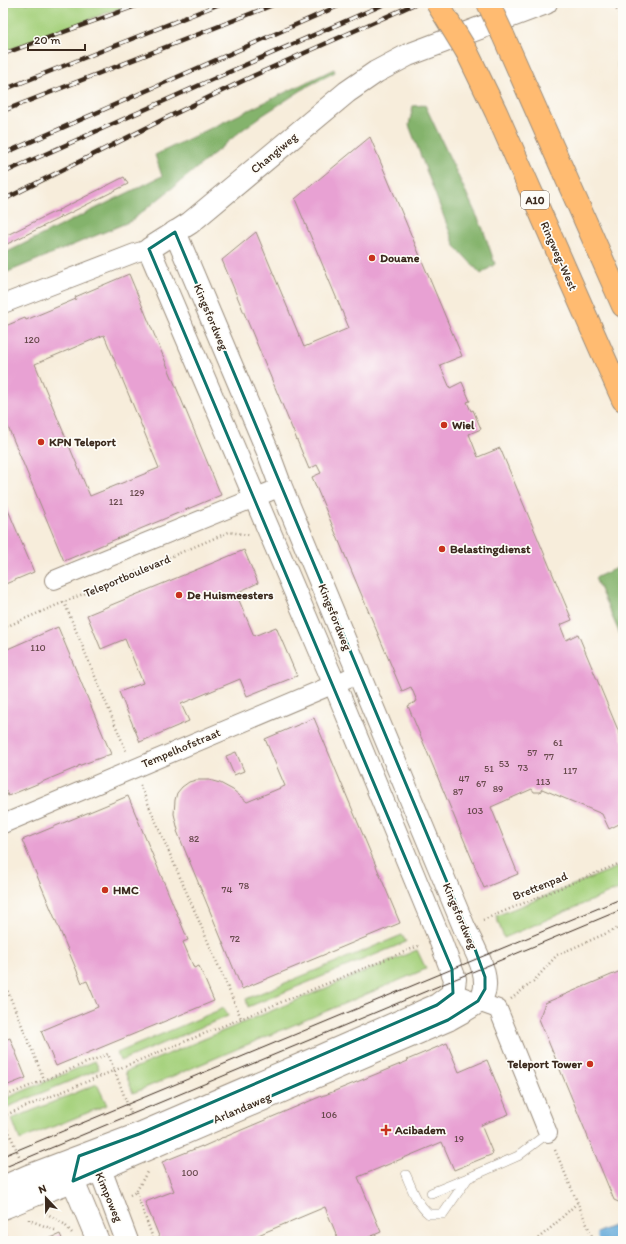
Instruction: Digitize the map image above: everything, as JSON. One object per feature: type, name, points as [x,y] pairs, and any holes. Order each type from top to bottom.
[{"type":"highway","name":"A10","points":[[437,3],[467,52]]},
{"type":"highway","name":"Ringweg-West","points":[[444,3],[496,112],[623,400]]},
{"type":"highway","points":[[488,3],[623,306]]},
{"type":"highway","points":[[496,3],[503,35]]},
{"type":"street","name":"Changiweg","points":[[3,304],[135,252],[149,249],[190,222],[347,92],[376,72],[408,55],[546,3]]},
{"type":"street","name":"Kingsfordweg","points":[[175,232],[268,452],[358,674],[464,927],[475,949],[485,977],[485,989],[488,1005]]},
{"type":"street","points":[[149,249],[334,683],[447,956],[455,979],[453,993],[488,1005],[548,1133]]},
{"type":"street","name":"Teleportboulevard","points":[[54,580],[281,487]]},
{"type":"street","name":"Tempelhofstraat","points":[[3,824],[358,674]]},
{"type":"street","name":"Arlandaweg","points":[[3,1187],[78,1156],[139,1134],[316,1058],[437,1005],[453,993]]},
{"type":"street","name":"Arlandaweg","points":[[3,1208],[73,1181],[448,1020],[488,1005]]},
{"type":"street","name":"Kimpoweg","points":[[73,1181],[78,1156],[100,1169],[127,1241]]},
{"type":"street","points":[[73,1181],[98,1241]]},
{"type":"lane","points":[[431,1193],[518,1156],[548,1133]]},
{"type":"lane","points":[[406,1175],[416,1198],[423,1209],[429,1214],[443,1214],[468,1178]]},
{"type":"path","points":[[612,3],[623,20]]},
{"type":"path","name":"Teleportboulevard","points":[[3,628],[230,532],[252,535]]},
{"type":"path","points":[[64,602],[133,769],[241,1018]]},
{"type":"path","name":"Brettenpad","points":[[464,927],[623,862]]},
{"type":"path","points":[[488,1005],[534,981],[557,955],[623,926]]},
{"type":"path","points":[[3,1116],[423,944]]},
{"type":"path","points":[[3,980],[44,1079]]},
{"type":"path","points":[[3,1097],[108,1054],[112,1064]]},
{"type":"path","points":[[548,1133],[577,1203],[590,1228],[594,1241]]},
{"type":"path","points":[[136,1192],[154,1241]]},
{"type":"path","points":[[535,1241],[577,1203]]},
{"type":"path","points":[[27,1216],[29,1220],[54,1230],[57,1229]]},
{"type":"highlighted area","points":[[175,232],[475,949],[485,977],[485,989],[478,1001],[448,1020],[73,1181],[79,1156],[139,1134],[437,1005],[453,993],[452,969],[149,249]]},
{"type":"green space","points":[[3,3],[133,3],[3,52]]},
{"type":"green space","points":[[623,41],[623,67],[618,68],[618,49]]},
{"type":"green space","points":[[334,69],[335,72],[308,86],[242,130],[131,221],[3,274],[3,254],[162,176],[155,155]]},
{"type":"green space","points":[[425,105],[483,229],[495,264],[481,274],[455,246],[409,125],[413,106]]},
{"type":"green space","points":[[623,565],[623,641],[595,578]]},
{"type":"green space","points":[[623,865],[623,887],[504,938],[496,916]]},
{"type":"green space","points":[[402,935],[406,942],[248,1007],[246,999]]},
{"type":"green space","points":[[417,950],[426,969],[133,1093],[125,1072]]},
{"type":"green space","points":[[224,1008],[228,1016],[120,1061],[117,1053]]},
{"type":"green space","points":[[95,1061],[99,1069],[3,1109],[4,1099]]},
{"type":"green space","points":[[97,1084],[107,1105],[20,1140],[12,1119]]},
{"type":"water","points":[[623,1222],[623,1241],[576,1241]]},
{"type":"pier","points":[[595,1231],[599,1241],[574,1241],[575,1239]]},
{"type":"building","name":"Belastingdienst","points":[[370,137],[462,356],[440,365],[450,388],[462,382],[470,401],[467,402],[471,411],[473,410],[481,429],[469,434],[478,457],[500,448],[572,620],[560,625],[566,640],[578,634],[623,742],[623,822],[609,829],[602,814],[542,789],[540,792],[534,792],[532,789],[491,807],[518,874],[484,888],[408,706],[417,701],[411,687],[402,691],[312,477],[321,473],[317,465],[309,469],[222,260],[256,232],[304,347],[349,328],[295,199]]},
{"type":"building","points":[[124,177],[128,184],[62,217],[60,215],[58,219],[3,246],[3,237],[54,212],[59,212],[58,210]]},
{"type":"building","name":"KPN Teleport","points":[[129,274],[221,495],[64,561],[3,415],[3,327],[25,318],[26,320],[76,299],[75,297]],"holes":[[[104,335],[159,468],[90,496],[35,364]]]},
{"type":"building","points":[[3,498],[34,572],[3,585]]},
{"type":"building","points":[[244,550],[258,583],[236,593],[254,636],[276,627],[297,676],[247,696],[240,679],[181,704],[189,721],[140,742],[119,692],[143,683],[125,639],[101,649],[87,615]]},
{"type":"building","points":[[58,627],[111,754],[78,766],[8,796],[3,784],[3,651]]},
{"type":"building","points":[[314,718],[400,923],[242,989],[177,831],[174,814],[175,800],[177,793],[182,787],[189,782],[196,780],[209,780],[220,783],[233,790],[247,802],[285,786],[265,739]]},
{"type":"building","points":[[236,752],[244,771],[234,775],[226,756]]},
{"type":"building","name":"HMC","points":[[128,796],[188,940],[183,942],[194,968],[199,966],[214,1001],[56,1066],[41,1031],[98,1007],[87,981],[82,983],[22,840]]},
{"type":"building","name":"Teleport Tower","points":[[623,970],[623,1204],[614,1200],[539,1019],[545,1003]]},
{"type":"building","points":[[10,1038],[26,1078],[3,1087],[3,1041]]},
{"type":"building","points":[[447,1043],[459,1072],[487,1060],[509,1114],[481,1125],[493,1154],[454,1170],[442,1142],[358,1177],[381,1232],[360,1241],[339,1241],[325,1207],[244,1241],[161,1241],[145,1202],[174,1191],[162,1162],[202,1147],[408,1061],[407,1060]]},
{"type":"building","points":[[3,1230],[8,1241],[3,1241]]},
{"type":"building","points":[[60,1234],[63,1241],[44,1241]]},
{"type":"tram line","points":[[3,1156],[623,898]]},
{"type":"tram line","points":[[3,1168],[623,909]]},
{"type":"railway","points":[[3,54],[144,3]]},
{"type":"railway","points":[[3,90],[222,3]]},
{"type":"railway","points":[[3,111],[278,3]]},
{"type":"railway","points":[[3,154],[345,3]]},
{"type":"railway","points":[[3,173],[387,3]]},
{"type":"railway","points":[[3,200],[255,75],[417,3]]},
{"type":"place","name":"Douane","points":[[372,258]]},
{"type":"place","name":"Wiel","points":[[444,425]]},
{"type":"place","name":"KPN Teleport","points":[[41,442]]},
{"type":"place","name":"Belastingdienst","points":[[442,549]]},
{"type":"place","name":"De Huismeesters","points":[[179,595]]},
{"type":"place","name":"HMC","points":[[105,890]]},
{"type":"place","name":"Teleport Tower","points":[[590,1064]]},
{"type":"place","name":"Acibadem","points":[[386,1130]]}]
